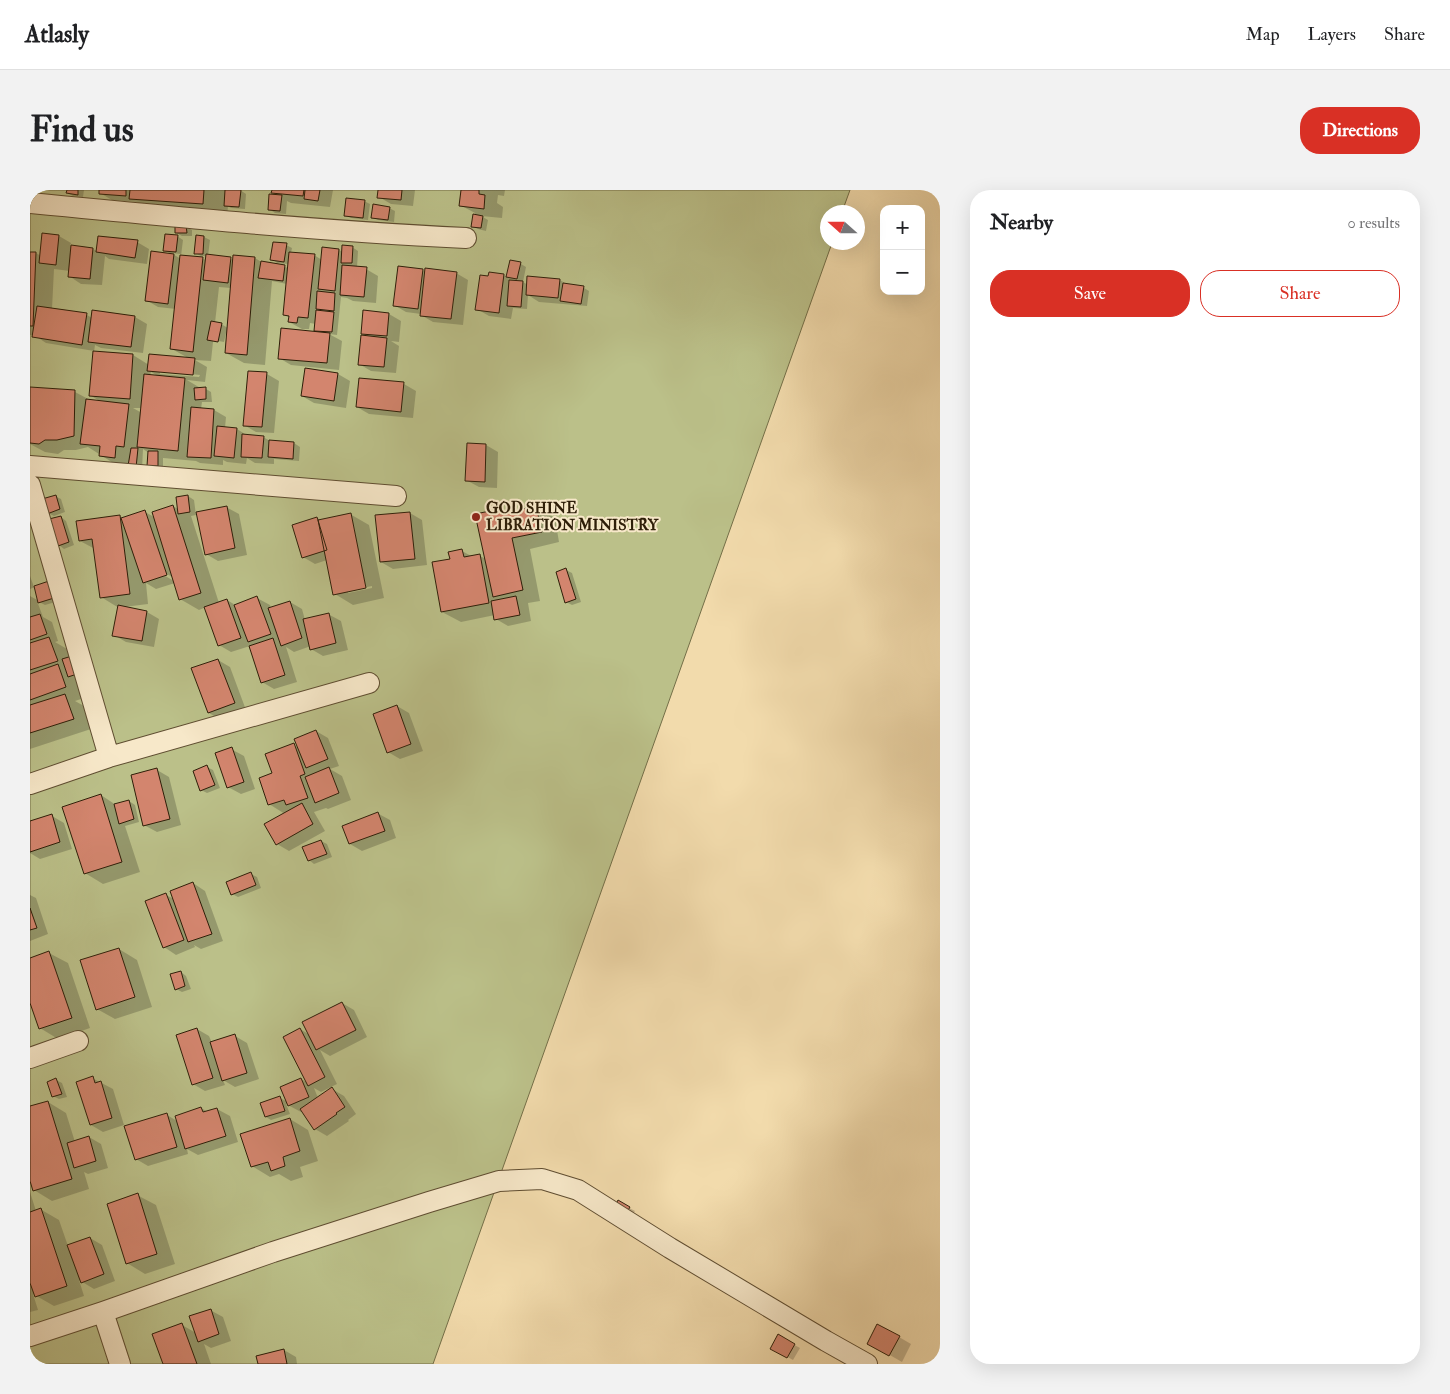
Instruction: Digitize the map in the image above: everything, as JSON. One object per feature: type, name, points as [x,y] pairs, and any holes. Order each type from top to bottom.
[{"type":"street","points":[[30,204],[377,234],[466,238]]},
{"type":"street","points":[[30,466],[396,496]]},
{"type":"street","points":[[30,485],[109,757]]},
{"type":"street","points":[[30,784],[109,757],[369,683]]},
{"type":"street","points":[[30,1058],[78,1041]]},
{"type":"street","points":[[30,1336],[273,1252],[429,1202],[499,1181],[542,1179],[578,1190],[760,1302],[867,1364]]},
{"type":"street","points":[[103,1312],[120,1364]]},
{"type":"green space","points":[[30,190],[850,190],[845,205],[820,205],[820,250],[830,250],[433,1364],[30,1364]]},
{"type":"building","points":[[67,190],[78,190],[78,195],[66,193]]},
{"type":"building","points":[[99,190],[126,190],[126,196],[99,194]]},
{"type":"building","points":[[130,190],[204,190],[203,204],[129,199]]},
{"type":"building","points":[[225,190],[241,190],[239,207],[224,206]]},
{"type":"building","points":[[272,190],[304,190],[303,196],[271,193]]},
{"type":"building","points":[[305,190],[320,190],[318,201],[304,199]]},
{"type":"building","points":[[378,190],[402,190],[401,200],[377,198]]},
{"type":"building","points":[[461,190],[479,190],[479,194],[485,195],[484,209],[459,206]]},
{"type":"building","points":[[269,194],[282,195],[280,211],[268,210]]},
{"type":"building","points":[[346,198],[365,200],[363,218],[344,216]]},
{"type":"building","points":[[373,204],[390,207],[388,220],[371,218]]},
{"type":"building","points":[[473,214],[483,216],[481,228],[471,227]]},
{"type":"building","points":[[186,225],[187,233],[175,233],[175,226]]},
{"type":"building","points":[[42,233],[59,235],[56,265],[39,263]]},
{"type":"building","points":[[165,234],[178,235],[176,252],[163,251]]},
{"type":"building","points":[[196,235],[204,236],[203,254],[194,254]]},
{"type":"building","points":[[98,236],[138,240],[135,258],[96,252]]},
{"type":"building","points":[[273,242],[287,243],[284,262],[270,260]]},
{"type":"building","points":[[71,245],[93,248],[90,279],[68,277]]},
{"type":"building","points":[[342,245],[353,246],[352,263],[341,263]]},
{"type":"building","points":[[322,247],[339,249],[335,291],[318,289]]},
{"type":"building","points":[[151,251],[174,254],[168,304],[145,301]]},
{"type":"building","points":[[30,252],[36,252],[33,326],[30,326]]},
{"type":"building","points":[[289,252],[315,254],[308,318],[298,317],[297,323],[288,322],[289,316],[283,315]]},
{"type":"building","points":[[206,254],[231,257],[228,283],[203,280]]},
{"type":"building","points":[[180,255],[203,257],[193,352],[170,349]]},
{"type":"building","points":[[233,255],[255,257],[247,355],[225,353]]},
{"type":"building","points":[[510,260],[521,262],[517,279],[506,277]]},
{"type":"building","points":[[261,261],[285,265],[283,281],[258,278]]},
{"type":"building","points":[[342,265],[367,267],[364,297],[340,295]]},
{"type":"building","points":[[398,266],[423,269],[418,309],[393,306]]},
{"type":"building","points":[[425,268],[457,272],[451,319],[420,316]]},
{"type":"building","points":[[489,272],[504,274],[499,313],[475,310],[480,275],[488,276]]},
{"type":"building","points":[[527,276],[560,279],[558,298],[526,295]]},
{"type":"building","points":[[509,280],[523,281],[521,307],[507,306]]},
{"type":"building","points":[[563,283],[584,286],[581,304],[560,301]]},
{"type":"building","points":[[317,291],[335,293],[334,311],[316,309]]},
{"type":"building","points":[[37,306],[87,313],[82,345],[32,337]]},
{"type":"building","points":[[92,310],[135,316],[131,347],[88,342]]},
{"type":"building","points":[[316,310],[334,312],[332,332],[314,331]]},
{"type":"building","points":[[363,310],[389,313],[387,336],[361,334]]},
{"type":"building","points":[[211,321],[222,323],[218,342],[207,340]]},
{"type":"building","points":[[281,328],[330,333],[327,363],[278,359]]},
{"type":"building","points":[[361,335],[387,338],[384,367],[358,365]]},
{"type":"building","points":[[93,351],[133,354],[130,399],[89,396]]},
{"type":"building","points":[[149,354],[195,358],[193,375],[147,371]]},
{"type":"building","points":[[305,368],[338,373],[334,401],[301,396]]},
{"type":"building","points":[[248,371],[267,372],[262,427],[243,426]]},
{"type":"building","points":[[144,374],[185,378],[178,451],[137,447]]},
{"type":"building","points":[[359,378],[404,382],[401,412],[356,407]]},
{"type":"building","points":[[30,387],[75,390],[74,436],[57,440],[45,440],[39,444],[30,443]]},
{"type":"building","points":[[206,387],[206,399],[195,400],[194,388]]},
{"type":"building","points":[[86,399],[129,404],[124,447],[116,446],[115,458],[99,456],[100,446],[80,444]]},
{"type":"building","points":[[191,407],[214,409],[211,458],[187,457]]},
{"type":"building","points":[[217,426],[237,428],[234,458],[214,456]]},
{"type":"building","points":[[242,434],[264,436],[262,458],[241,457]]},
{"type":"building","points":[[269,440],[294,442],[293,459],[268,457]]},
{"type":"building","points":[[467,443],[486,444],[485,482],[465,481]]},
{"type":"building","points":[[131,448],[138,448],[136,468],[128,466]]},
{"type":"building","points":[[148,451],[158,451],[158,466],[147,466]]},
{"type":"building","points":[[56,495],[60,509],[47,514],[42,499]]},
{"type":"building","points":[[188,495],[190,512],[178,514],[176,497]]},
{"type":"building","points":[[173,505],[201,593],[179,600],[152,512]]},
{"type":"building","points":[[227,506],[235,548],[205,555],[196,512]]},
{"type":"building","points":[[536,506],[542,532],[512,538],[523,590],[493,597],[475,514],[500,509],[501,514]]},
{"type":"building","points":[[145,510],[167,575],[143,583],[121,518]]},
{"type":"building","points":[[410,512],[415,559],[380,562],[375,515]]},
{"type":"building","points":[[351,513],[366,588],[333,595],[318,520]]},
{"type":"building","points":[[120,515],[130,594],[100,598],[92,539],[79,541],[76,521]]},
{"type":"building","points":[[61,516],[69,542],[58,546],[49,519]]},
{"type":"building","points":[[317,517],[327,550],[302,558],[292,525]]},
{"type":"building","points":[[462,549],[464,557],[480,554],[489,603],[441,612],[432,562],[450,559],[448,552]]},
{"type":"building","points":[[566,568],[576,599],[565,603],[556,572]]},
{"type":"building","points":[[49,581],[54,598],[38,603],[34,586]]},
{"type":"building","points":[[257,596],[271,634],[248,642],[234,605]]},
{"type":"building","points":[[516,596],[520,615],[494,620],[491,601]]},
{"type":"building","points":[[227,599],[241,638],[218,646],[204,607]]},
{"type":"building","points":[[290,601],[302,638],[281,646],[268,608]]},
{"type":"building","points":[[118,605],[147,611],[142,641],[112,636]]},
{"type":"building","points":[[329,613],[336,643],[310,650],[303,619]]},
{"type":"building","points":[[40,614],[47,634],[30,640],[30,617]]},
{"type":"building","points":[[49,637],[58,661],[30,670],[30,643]]},
{"type":"building","points":[[273,638],[285,675],[261,683],[249,646]]},
{"type":"building","points":[[72,656],[77,674],[68,677],[62,659]]},
{"type":"building","points":[[218,659],[235,703],[208,713],[191,668]]},
{"type":"building","points":[[58,664],[66,687],[30,700],[30,674]]},
{"type":"building","points":[[65,694],[74,719],[30,733],[30,705]]},
{"type":"building","points":[[397,705],[411,744],[387,753],[373,714]]},
{"type":"building","points":[[316,730],[328,759],[306,768],[294,739]]},
{"type":"building","points":[[294,743],[305,774],[300,776],[308,798],[286,805],[284,800],[268,805],[259,778],[272,773],[265,754]]},
{"type":"building","points":[[232,747],[244,782],[227,788],[215,753]]},
{"type":"building","points":[[207,765],[215,785],[200,791],[193,771]]},
{"type":"building","points":[[329,767],[339,793],[315,803],[305,777]]},
{"type":"building","points":[[157,768],[170,819],[143,826],[131,775]]},
{"type":"building","points":[[101,794],[122,862],[84,874],[62,807]]},
{"type":"building","points":[[129,800],[134,819],[119,824],[114,804]]},
{"type":"building","points":[[302,803],[313,824],[276,845],[264,824]]},
{"type":"building","points":[[378,812],[385,831],[349,844],[342,826]]},
{"type":"building","points":[[52,814],[60,842],[30,852],[30,821]]},
{"type":"building","points":[[321,840],[327,854],[308,861],[302,847]]},
{"type":"building","points":[[251,872],[256,885],[231,895],[226,882]]},
{"type":"building","points":[[193,882],[212,934],[188,942],[170,891]]},
{"type":"building","points":[[166,893],[184,940],[163,948],[145,901]]},
{"type":"building","points":[[30,908],[37,928],[30,930]]},
{"type":"building","points":[[119,948],[135,997],[96,1010],[80,960]]},
{"type":"building","points":[[49,951],[72,1018],[39,1029],[30,1003],[30,958]]},
{"type":"building","points":[[181,971],[185,986],[175,990],[170,974]]},
{"type":"building","points":[[342,1002],[356,1030],[316,1050],[302,1022]]},
{"type":"building","points":[[197,1028],[213,1078],[192,1085],[176,1035]]},
{"type":"building","points":[[300,1028],[325,1077],[308,1086],[283,1037]]},
{"type":"building","points":[[235,1034],[247,1073],[222,1081],[210,1042]]},
{"type":"building","points":[[93,1076],[95,1083],[101,1081],[112,1118],[90,1125],[76,1082]]},
{"type":"building","points":[[56,1078],[62,1094],[52,1097],[47,1082]]},
{"type":"building","points":[[301,1078],[309,1097],[288,1106],[280,1087]]},
{"type":"building","points":[[332,1087],[345,1107],[314,1130],[300,1109]]},
{"type":"building","points":[[280,1096],[285,1111],[265,1117],[260,1103]]},
{"type":"building","points":[[48,1101],[72,1179],[33,1191],[30,1181],[30,1106]]},
{"type":"building","points":[[201,1107],[203,1112],[217,1108],[226,1136],[185,1149],[175,1116]]},
{"type":"building","points":[[167,1113],[177,1147],[135,1160],[124,1126]]},
{"type":"building","points":[[290,1118],[300,1151],[283,1157],[285,1166],[271,1171],[268,1162],[251,1167],[240,1134]]},
{"type":"building","points":[[89,1136],[96,1161],[74,1168],[67,1143]]},
{"type":"building","points":[[138,1193],[157,1254],[126,1264],[107,1204]]},
{"type":"building","points":[[618,1200],[630,1207],[627,1212],[615,1206]]},
{"type":"building","points":[[41,1208],[67,1286],[35,1297],[30,1283],[30,1212]]},
{"type":"building","points":[[90,1237],[104,1274],[81,1283],[67,1245]]},
{"type":"building","points":[[211,1309],[219,1334],[198,1342],[189,1316]]},
{"type":"building","points":[[182,1323],[197,1364],[163,1364],[152,1334]]},
{"type":"building","points":[[877,1324],[900,1336],[889,1356],[867,1344]]},
{"type":"building","points":[[778,1334],[795,1344],[787,1358],[770,1349]]},
{"type":"building","points":[[284,1349],[287,1364],[258,1364],[256,1356]]},
{"type":"place","name":"GOD SHINE LIBRATION MINISTRY","points":[[476,517]]}]
